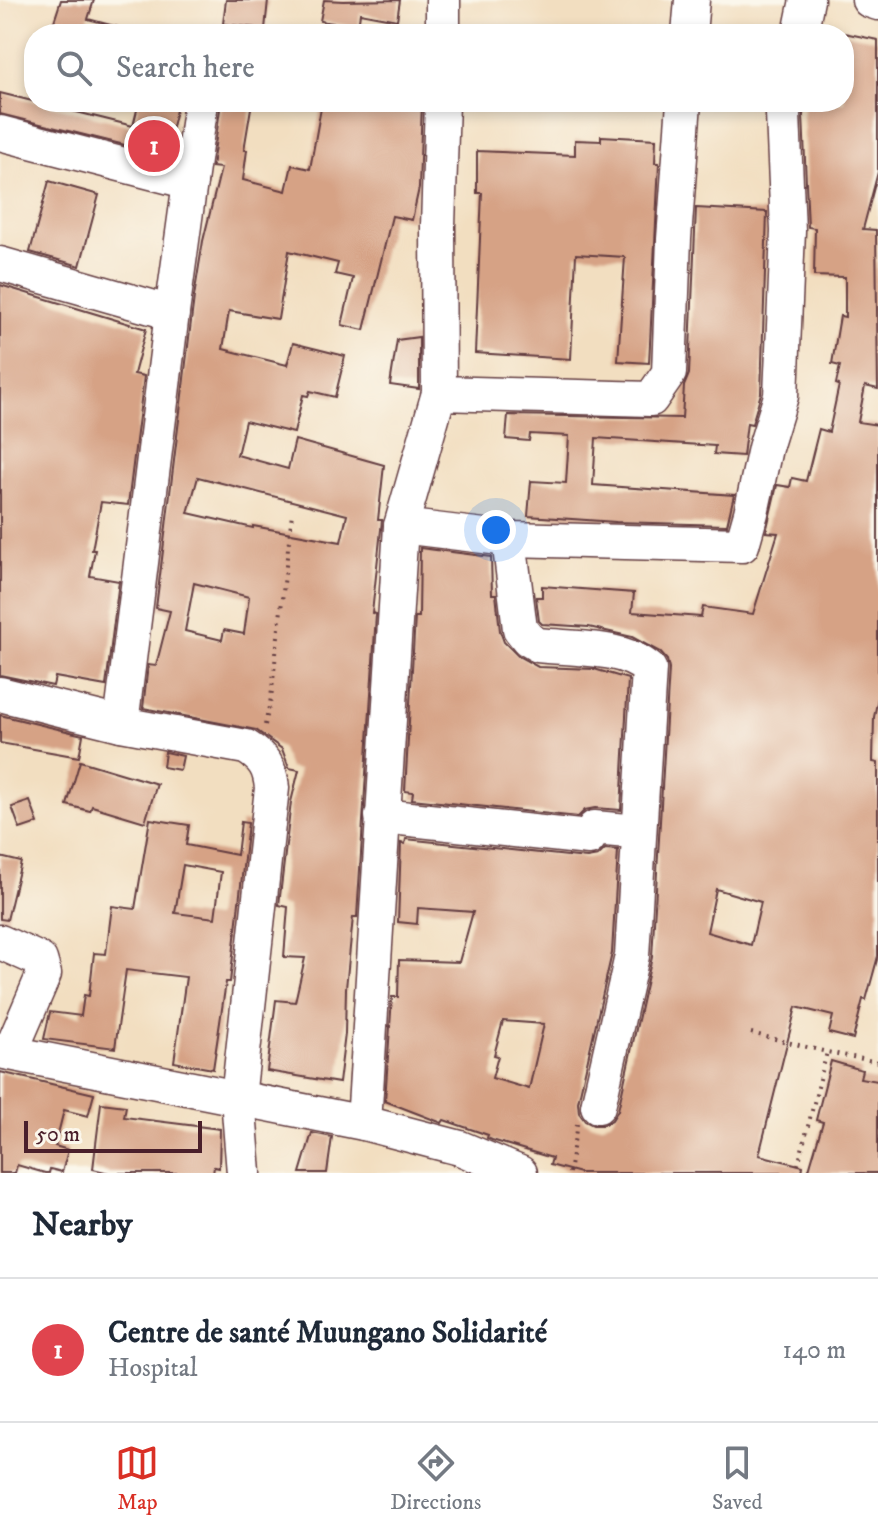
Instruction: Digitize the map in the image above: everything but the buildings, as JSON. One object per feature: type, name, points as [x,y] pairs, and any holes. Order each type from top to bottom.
[{"type":"street","points":[[443,0],[443,24]]},
{"type":"street","points":[[690,24],[692,0]]},
{"type":"street","points":[[802,24],[807,0]]},
{"type":"street","points":[[869,0],[878,3]]},
{"type":"street","points":[[121,724],[200,112]]},
{"type":"street","points":[[364,1123],[401,526],[439,393],[438,226],[442,112]]},
{"type":"street","points":[[439,393],[651,399],[669,373],[683,112]]},
{"type":"street","points":[[401,526],[509,539],[742,545],[781,396],[788,231],[783,112]]},
{"type":"street","points":[[0,133],[190,182]]},
{"type":"street","points":[[0,264],[172,313]]},
{"type":"street","points":[[509,539],[520,629],[528,639],[538,645],[623,654],[640,661],[649,669],[632,956],[598,1106]]},
{"type":"street","points":[[0,694],[121,724],[246,747],[262,757],[270,771],[272,788],[238,1098],[244,1173]]},
{"type":"street","points":[[382,816],[589,838],[594,828],[639,832]]},
{"type":"street","points":[[0,942],[40,960],[44,974],[5,1052],[364,1123],[456,1161],[520,1173]]},
{"type":"path","points":[[262,757],[292,513]]},
{"type":"path","points":[[751,1033],[878,1062]]},
{"type":"path","points":[[796,1173],[827,1052]]},
{"type":"path","points":[[569,1173],[578,1122],[594,1121],[598,1106]]},
{"type":"place","name":"Centre de santé Muungano Solidarité","points":[[154,146]]}]
